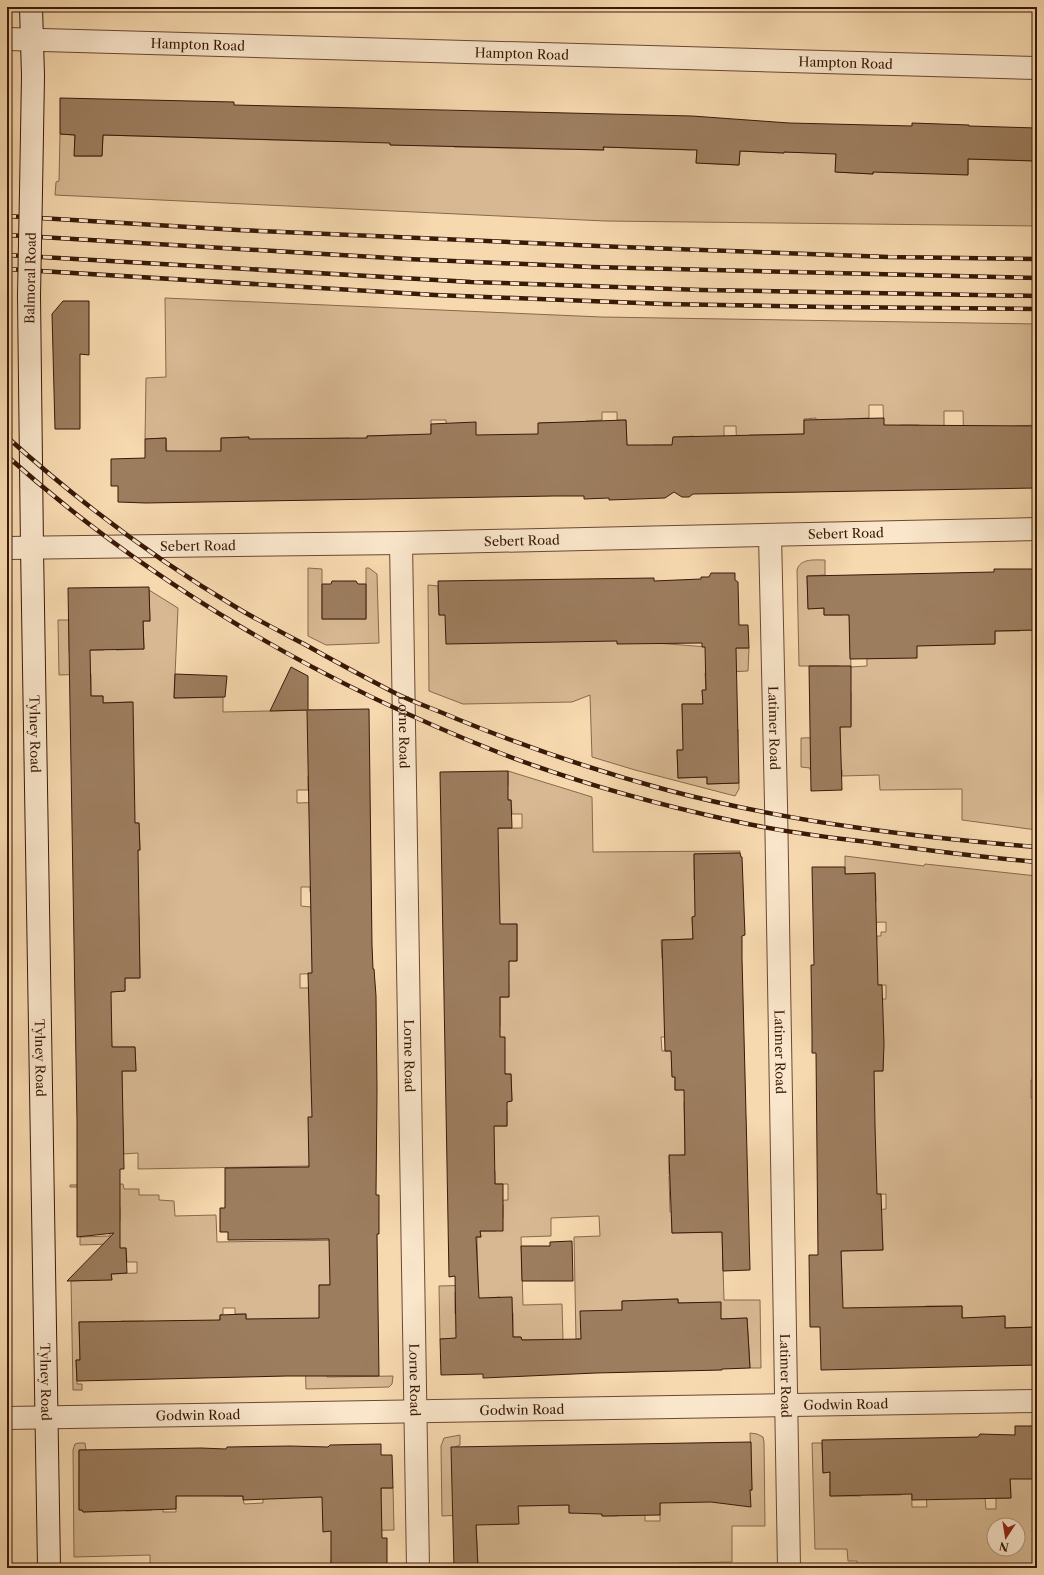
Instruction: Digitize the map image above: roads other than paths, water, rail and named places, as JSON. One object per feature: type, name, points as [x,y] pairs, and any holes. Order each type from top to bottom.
[{"type":"street","name":"Balmoral Road","points":[[31,7],[31,192],[29,296],[32,548]]},
{"type":"street","name":"Hampton Road","points":[[7,39],[1037,68]]},
{"type":"street","name":"Sebert Road","points":[[7,548],[401,543],[1037,529]]},
{"type":"street","name":"Latimer Road","points":[[770,535],[789,1568]]},
{"type":"street","name":"Lorne Road","points":[[401,543],[418,1568]]},
{"type":"street","name":"Tylney Road","points":[[32,548],[49,1568]]},
{"type":"street","name":"Godwin Road","points":[[7,1418],[1037,1401]]},
{"type":"railway","points":[[7,216],[238,230],[621,247],[888,257],[1037,259]]},
{"type":"railway","points":[[7,235],[407,259],[592,267],[1037,278]]},
{"type":"railway","points":[[7,255],[471,282],[702,290],[1037,296]]},
{"type":"railway","points":[[7,269],[435,295],[665,304],[1037,309]]},
{"type":"railway","points":[[7,437],[90,507],[148,550],[208,590],[255,618],[395,693],[457,719],[535,749],[640,783],[758,811],[851,827],[897,833],[1037,847]]},
{"type":"railway","points":[[7,456],[62,503],[119,547],[179,588],[240,626],[303,662],[368,695],[433,725],[500,753],[528,764],[616,792],[751,825],[834,838],[1037,862]]}]
